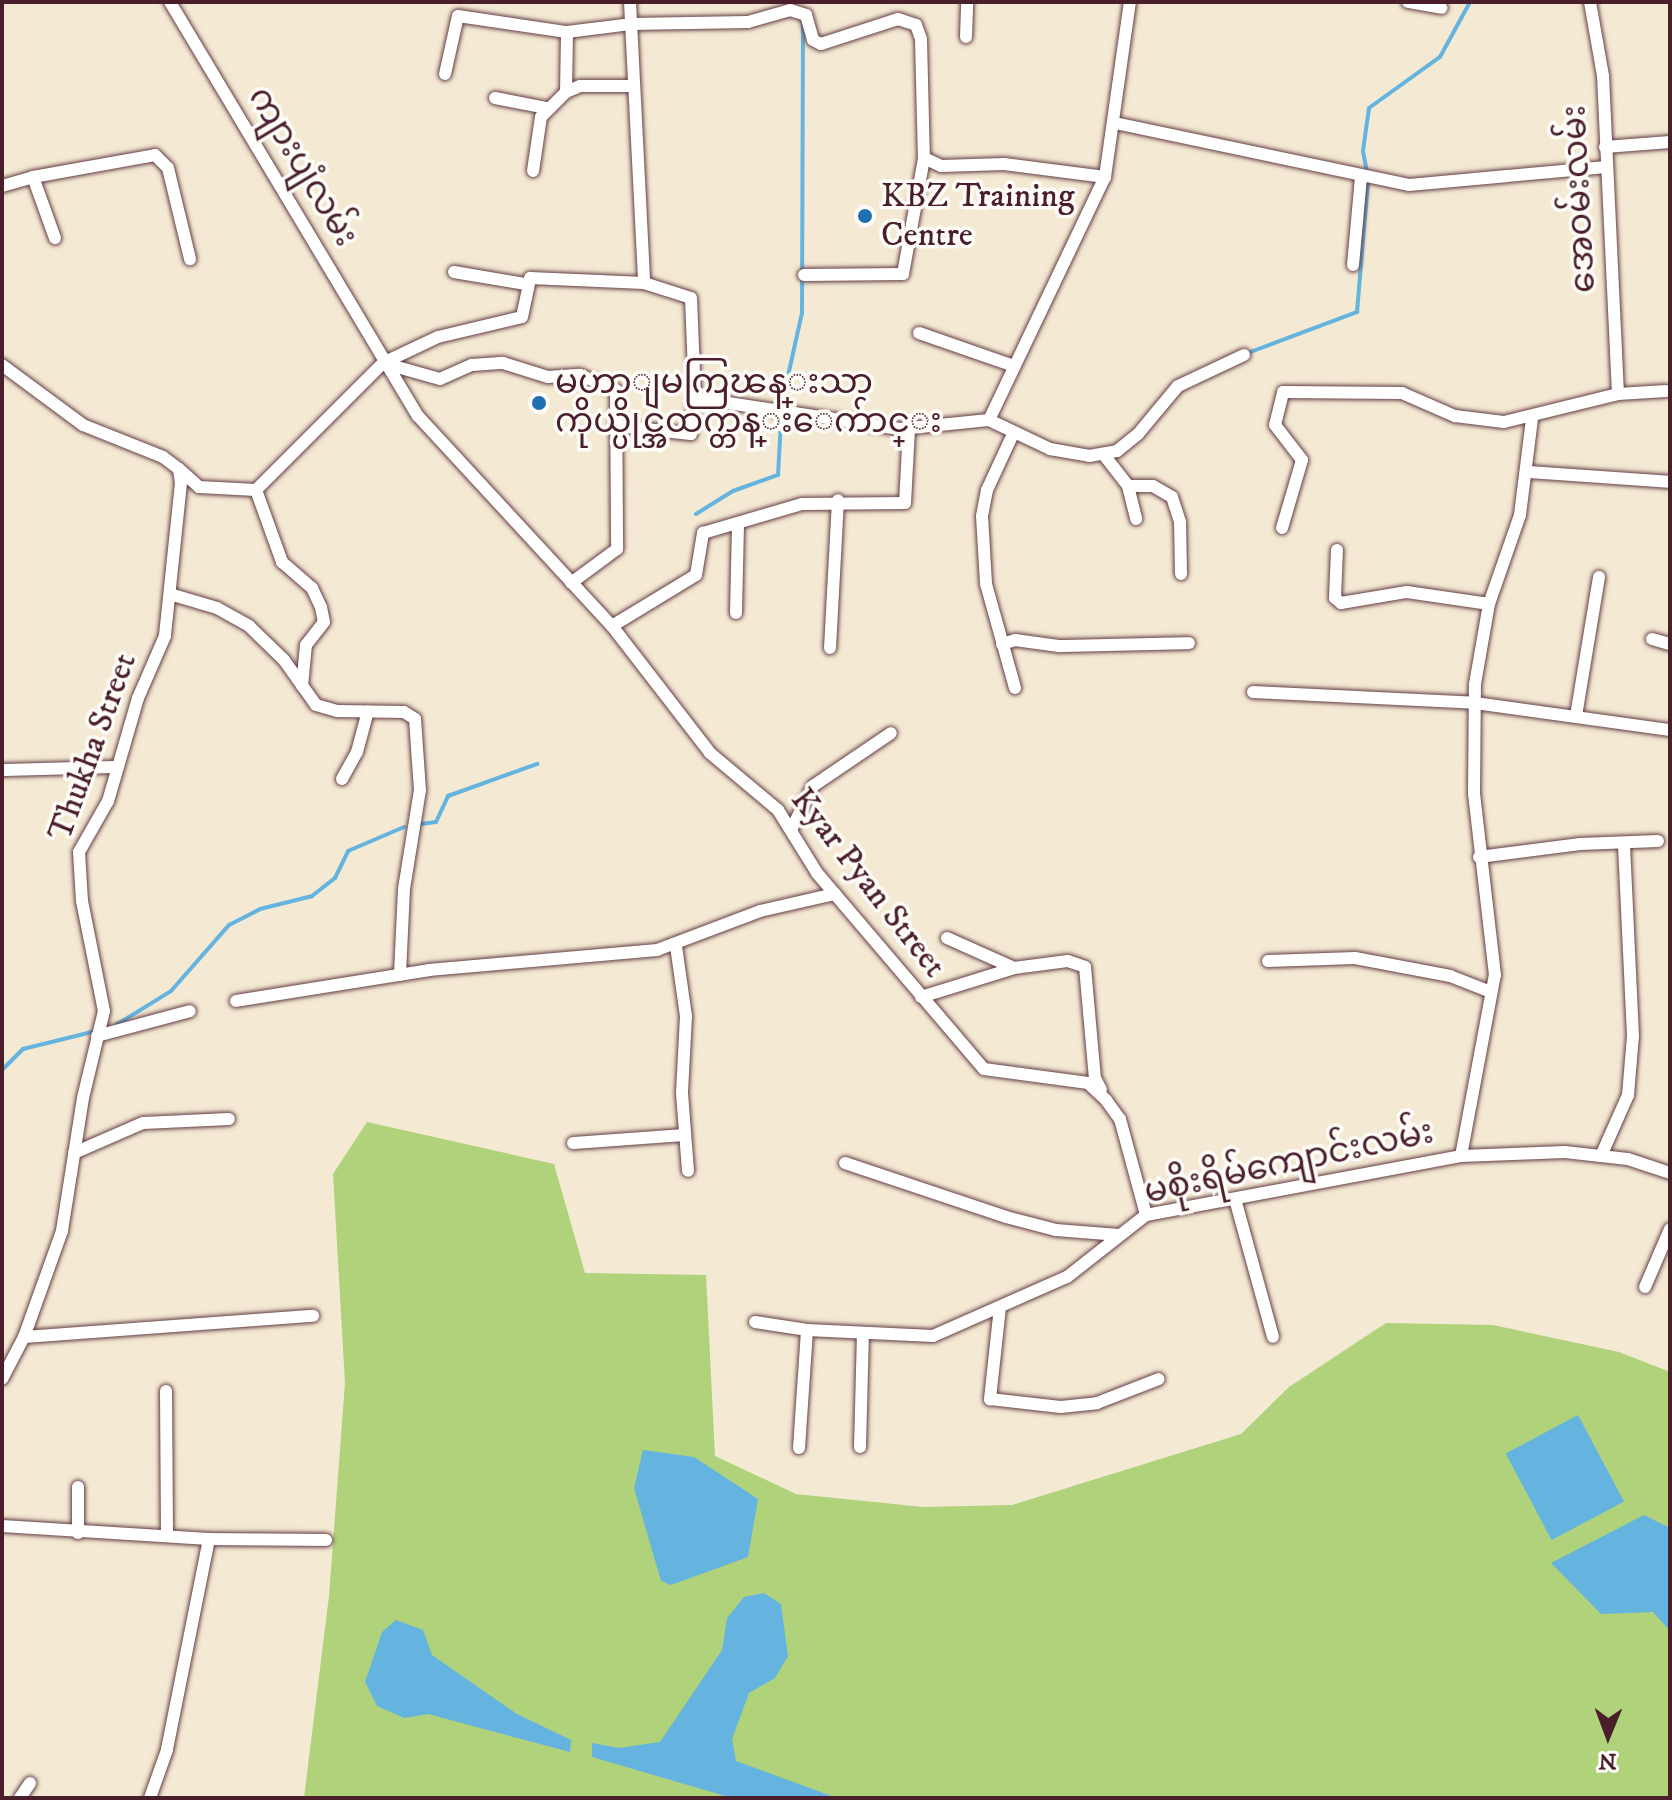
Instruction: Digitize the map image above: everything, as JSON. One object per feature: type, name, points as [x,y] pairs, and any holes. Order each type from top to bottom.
[{"type":"street","name":"ကျားပျံလမ်း","points":[[170,2],[296,207],[383,363]]},
{"type":"street","points":[[630,2],[644,283]]},
{"type":"street","points":[[966,37],[967,2]]},
{"type":"street","points":[[989,420],[1105,177],[1130,2]]},
{"type":"street","points":[[1408,2],[1441,8]]},
{"type":"street","name":"အေဝမ်းလမ်း","points":[[1590,2],[1603,76],[1618,394]]},
{"type":"street","points":[[445,74],[458,16],[567,32],[631,24],[748,22],[802,14],[813,40],[821,44],[898,19],[916,25],[925,81],[924,158],[903,274],[804,275]]},
{"type":"street","points":[[566,92],[567,32]]},
{"type":"street","points":[[533,171],[535,137],[547,108],[566,92],[580,86],[634,86]]},
{"type":"street","points":[[495,98],[547,108]]},
{"type":"street","points":[[1115,123],[1367,178],[1443,185],[1606,167]]},
{"type":"street","points":[[1605,147],[1670,142]]},
{"type":"street","points":[[2,186],[33,177],[155,155],[168,168],[190,259]]},
{"type":"street","points":[[924,158],[941,166],[1004,164],[1105,177]]},
{"type":"street","points":[[33,177],[55,238]]},
{"type":"street","points":[[1353,265],[1367,178]]},
{"type":"street","points":[[454,272],[526,284]]},
{"type":"street","points":[[2,365],[83,425],[163,457],[199,487],[256,490],[383,363],[438,337],[522,317],[526,284],[530,278],[644,283],[691,298],[695,398],[691,434],[618,426]]},
{"type":"street","points":[[919,333],[1014,366]]},
{"type":"street","points":[[695,398],[776,414],[909,429],[989,420],[1050,449],[1104,455],[1138,434],[1178,386],[1244,355]]},
{"type":"street","points":[[383,363],[440,379],[491,363],[517,365],[548,377],[580,375],[616,390],[617,549],[571,583]]},
{"type":"street","name":"Kyar Pyan Street","points":[[383,363],[449,454],[612,626],[710,753],[778,810],[835,894],[984,1069],[1088,1083],[1106,1100]]},
{"type":"street","points":[[1282,528],[1302,460],[1275,425],[1283,392],[1402,393],[1476,421],[1532,418],[1618,394],[1666,391]]},
{"type":"street","points":[[1461,1156],[1491,992],[1494,936],[1479,857],[1475,703],[1489,604],[1520,515],[1528,472],[1532,418]]},
{"type":"street","points":[[612,626],[696,575],[700,534],[738,526],[775,509],[838,500],[905,503],[909,429]]},
{"type":"street","points":[[1013,434],[987,490],[982,516],[986,584],[1015,688]]},
{"type":"street","points":[[1104,455],[1128,486],[1136,519]]},
{"type":"street","name":"Thukha Street","points":[[2,1379],[24,1337],[62,1231],[104,992],[82,901],[79,852],[108,801],[117,767],[165,636],[173,595],[179,469]]},
{"type":"street","points":[[1528,472],[1670,482]]},
{"type":"street","points":[[1128,486],[1153,486],[1172,497],[1180,521],[1181,574]]},
{"type":"street","points":[[256,490],[282,562],[312,588],[321,607],[324,622],[306,645],[302,686]]},
{"type":"street","points":[[830,648],[838,500]]},
{"type":"street","points":[[736,613],[738,526]]},
{"type":"street","points":[[1337,550],[1335,598],[1341,603],[1372,602],[1407,592],[1476,598],[1489,604]]},
{"type":"street","points":[[1576,716],[1599,577]]},
{"type":"street","points":[[173,595],[217,608],[249,626],[284,660],[302,686],[326,709],[411,714],[419,742],[420,790],[404,889],[400,975]]},
{"type":"street","points":[[1652,639],[1670,644]]},
{"type":"street","points":[[1002,644],[1015,640],[1059,646],[1189,643]]},
{"type":"street","points":[[1253,692],[1475,703],[1670,730]]},
{"type":"street","points":[[342,779],[357,752],[368,711]]},
{"type":"street","points":[[792,828],[813,786],[891,733]]},
{"type":"street","points":[[2,770],[117,767]]},
{"type":"street","points":[[1479,857],[1658,841]]},
{"type":"street","points":[[1601,1156],[1628,1095],[1633,1036],[1624,843]]},
{"type":"street","points":[[236,1001],[400,975],[676,946],[760,911],[835,894]]},
{"type":"street","points":[[947,938],[1014,968]]},
{"type":"street","points":[[676,946],[686,1024],[685,1135],[688,1171]]},
{"type":"street","points":[[1268,961],[1355,958],[1450,976],[1491,992]]},
{"type":"street","points":[[921,997],[1014,968],[1068,961],[1085,967],[1095,1078],[1120,1119],[1146,1215]]},
{"type":"street","points":[[97,1036],[190,1011]]},
{"type":"street","points":[[74,1153],[143,1123],[229,1119]]},
{"type":"street","points":[[573,1143],[685,1135]]},
{"type":"street","name":"မစိုးရိမ်ကျောင်းလမ်း","points":[[755,1322],[807,1330],[933,1336],[1067,1277],[1146,1215],[1461,1156],[1565,1152],[1657,1166],[1670,1173]]},
{"type":"street","points":[[845,1163],[1006,1217],[1056,1230],[1119,1235]]},
{"type":"street","points":[[1235,1199],[1273,1337]]},
{"type":"street","points":[[1645,1287],[1670,1229]]},
{"type":"street","points":[[1000,1307],[990,1399],[1061,1407],[1097,1403],[1159,1379]]},
{"type":"street","points":[[24,1337],[313,1316]]},
{"type":"street","points":[[799,1448],[807,1330]]},
{"type":"street","points":[[860,1447],[863,1334]]},
{"type":"street","points":[[166,1391],[167,1536]]},
{"type":"street","points":[[78,1487],[78,1533]]},
{"type":"street","points":[[2,1526],[209,1539],[326,1540]]},
{"type":"street","points":[[150,1798],[167,1750],[209,1539]]},
{"type":"street","points":[[20,1798],[30,1783]]},
{"type":"green space","points":[[367,1122],[554,1164],[585,1273],[706,1275],[715,1456],[796,1494],[923,1507],[1012,1505],[1241,1434],[1289,1387],[1386,1323],[1493,1325],[1619,1352],[1670,1372],[1670,1798],[304,1798],[329,1596],[345,1383],[333,1174]]},
{"type":"water","points":[[1578,1415],[1624,1502],[1552,1540],[1506,1453]]},
{"type":"water","points":[[643,1450],[694,1457],[758,1499],[748,1557],[671,1585],[661,1581],[634,1488]]},
{"type":"water","points":[[1644,1515],[1670,1528],[1670,1631],[1653,1612],[1601,1614],[1551,1563]]},
{"type":"water","points":[[764,1593],[781,1604],[788,1656],[775,1678],[749,1693],[732,1739],[736,1761],[837,1798],[732,1798],[592,1757],[592,1743],[619,1748],[660,1742],[722,1650],[727,1618],[744,1597]]},
{"type":"water","points":[[396,1620],[423,1630],[432,1655],[517,1714],[571,1740],[570,1752],[428,1714],[404,1718],[377,1706],[365,1682],[382,1632]]},
{"type":"waterway","points":[[1367,172],[1363,151],[1369,108],[1440,57],[1470,2]]},
{"type":"waterway","points":[[696,514],[733,491],[778,475],[782,403],[802,313],[803,20]]},
{"type":"waterway","points":[[1245,354],[1357,312],[1368,181]]},
{"type":"waterway","points":[[421,824],[436,822],[448,796],[537,764]]},
{"type":"waterway","points":[[116,1025],[171,991],[229,925],[260,909],[312,896],[335,878],[348,851],[404,827]]},
{"type":"waterway","points":[[2,1070],[23,1049],[92,1032]]},
{"type":"place","name":"KBZ Training Centre","points":[[865,216]]},
{"type":"place","name":"မဟာျမကြၽန္းသာ ကိုယ္ပိုင္အထက္တန္းေက်ာင္း","points":[[539,403]]}]
